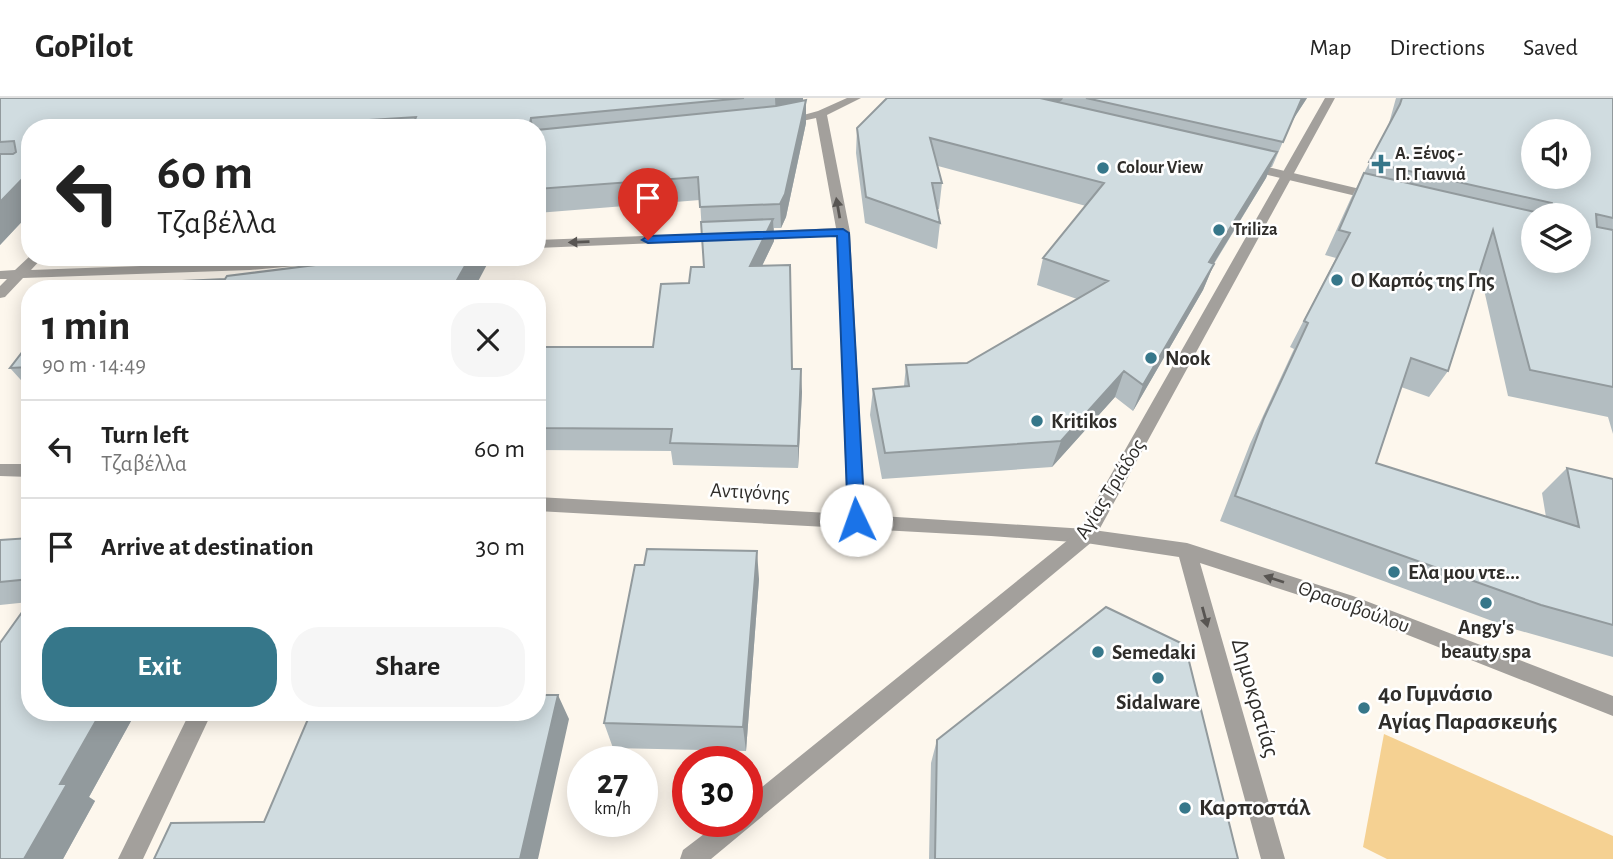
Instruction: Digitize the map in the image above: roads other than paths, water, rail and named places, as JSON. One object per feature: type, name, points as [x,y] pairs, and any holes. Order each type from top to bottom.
[{"type":"street","points":[[776,123],[821,114],[856,98]]},
{"type":"street","name":"Αγίας Τριάδος","points":[[763,801],[1086,536],[1330,98]]},
{"type":"street","points":[[821,114],[843,233],[856,520]]},
{"type":"street","points":[[1240,165],[1391,201]]},
{"type":"street","points":[[546,244],[843,233]]},
{"type":"street","points":[[0,294],[27,266]]},
{"type":"street","points":[[0,275],[248,266]]},
{"type":"street","points":[[0,470],[21,471]]},
{"type":"street","name":"Αντιγόνης","points":[[546,504],[856,520],[1086,536]]},
{"type":"street","name":"Θρασυβούλου","points":[[1086,536],[1187,551],[1346,602],[1613,706]]},
{"type":"street","name":"Δημοκρατίας","points":[[1187,551],[1273,859]]},
{"type":"street","points":[[130,859],[197,721]]},
{"type":"street","points":[[692,859],[719,837]]},
{"type":"place","name":"Α. Ξένος - Π. Γιαννιά","points":[[1381,164]]},
{"type":"place","name":"Colour View","points":[[1103,168]]},
{"type":"place","name":"Triliza","points":[[1219,230]]},
{"type":"place","name":"Ο Καρπός της Γης","points":[[1337,280]]},
{"type":"place","name":"Nook","points":[[1151,358]]},
{"type":"place","name":"Kritikos","points":[[1037,421]]},
{"type":"place","name":"Ελα μου ντε...","points":[[1394,572]]},
{"type":"place","name":"Angy's beauty spa","points":[[1486,603]]},
{"type":"place","name":"Semedaki","points":[[1098,652]]},
{"type":"place","name":"Sidalware","points":[[1158,678]]},
{"type":"place","name":"4ο Γυμνάσιο Αγίας Παρασκευής","points":[[1364,708]]},
{"type":"place","name":"Καρποστάλ","points":[[1185,808]]}]
